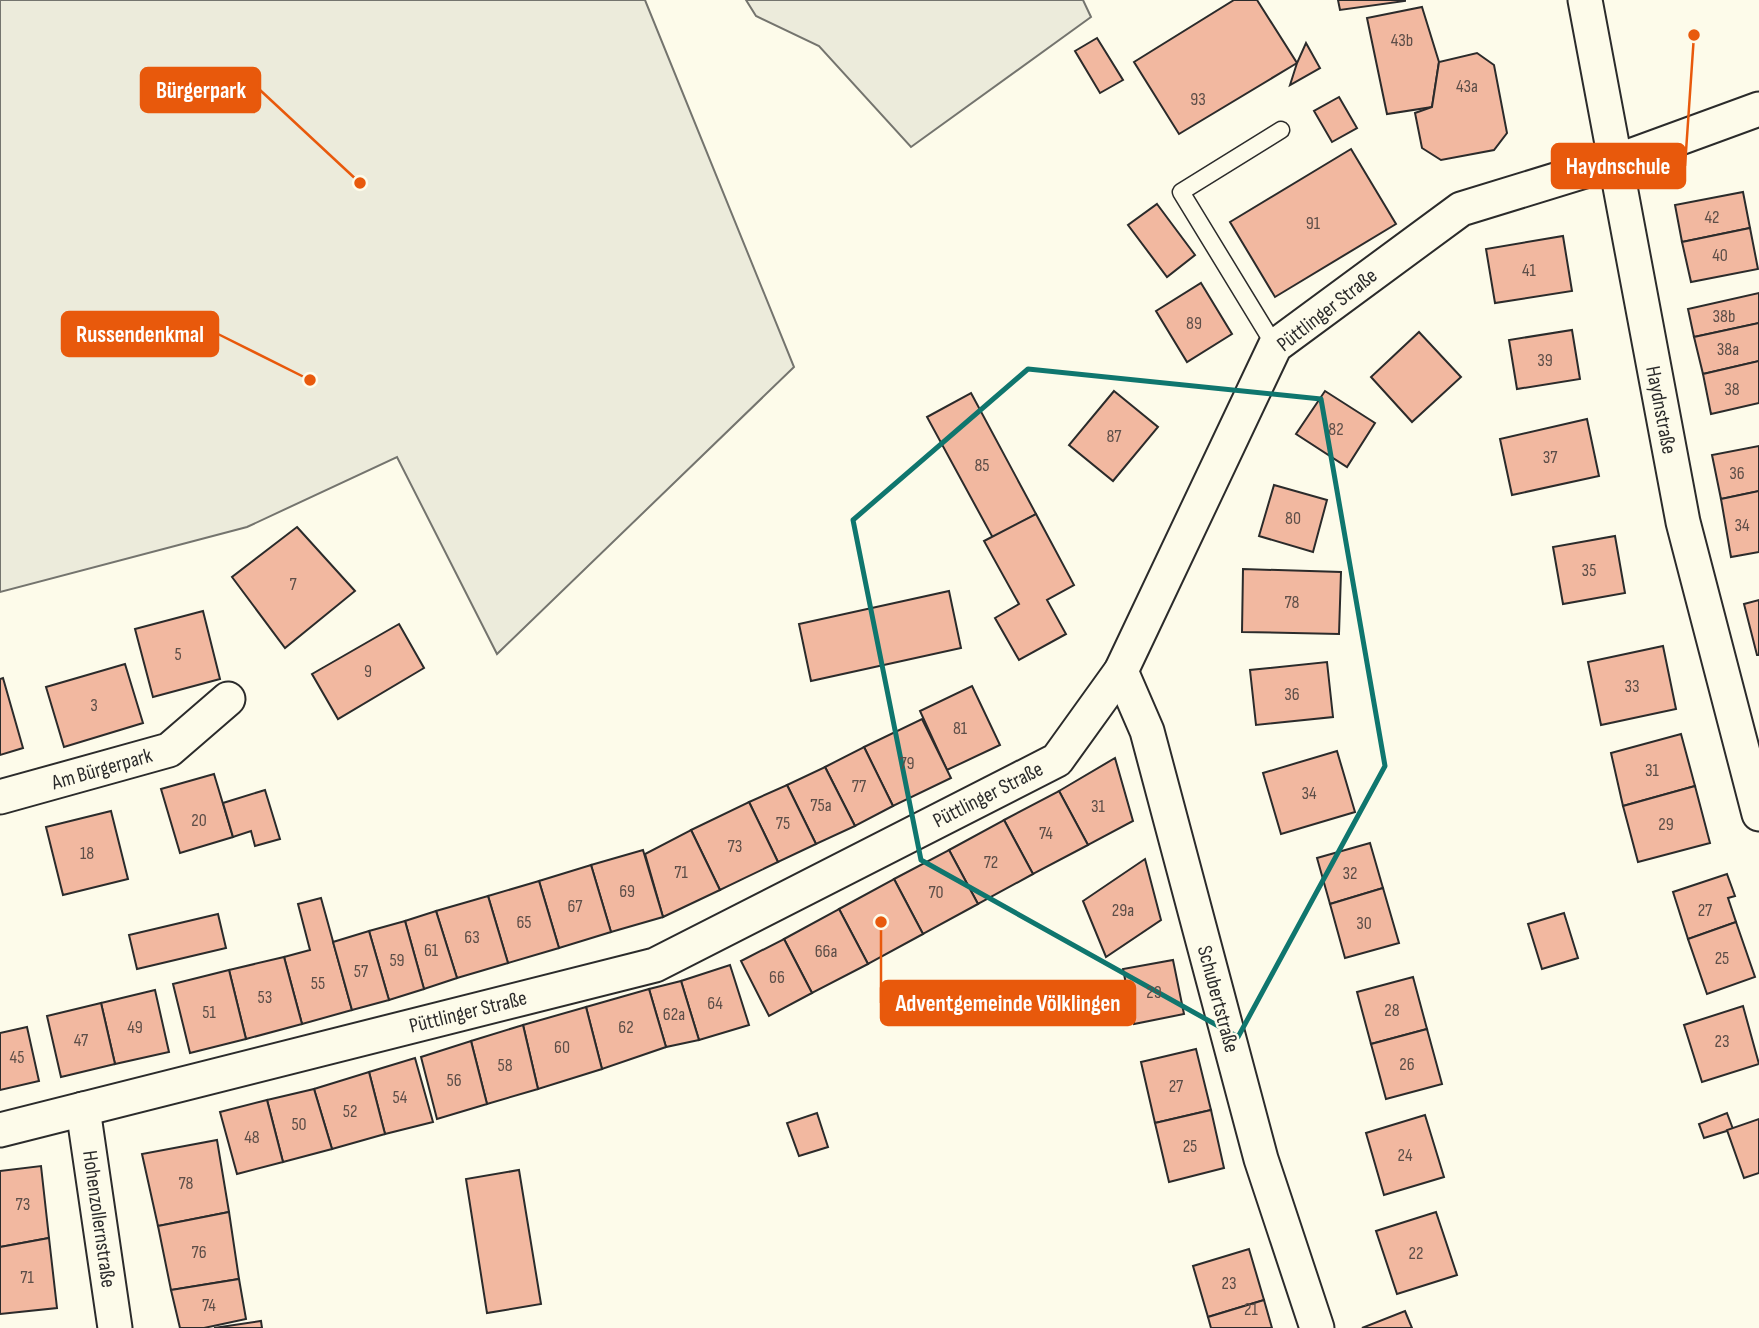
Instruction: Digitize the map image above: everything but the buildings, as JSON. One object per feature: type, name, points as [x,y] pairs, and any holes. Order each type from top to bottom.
[{"type":"street","name":"Haydnstraße","points":[[1585,0],[1683,522],[1759,814]]},
{"type":"street","name":"Püttlinger Straße","points":[[0,1130],[655,965],[1057,760],[1121,671],[1275,346],[1461,209],[1614,162],[1759,109]]},
{"type":"street","name":"Schubertstraße","points":[[1121,671],[1147,731],[1261,1158],[1317,1328]]},
{"type":"street","name":"Am Bürgerpark","points":[[0,797],[169,750],[228,699]]},
{"type":"street","name":"Hohenzollernstraße","points":[[83,1109],[115,1328]]},
{"type":"lane","points":[[1275,346],[1181,192],[1281,130]]},
{"type":"highlighted area","points":[[1028,369],[1321,399],[1385,766],[1238,1037],[921,860],[853,520]]},
{"type":"shaded area","points":[[0,0],[645,0],[794,367],[497,654],[397,457],[247,527],[0,592]]},
{"type":"shaded area","points":[[746,0],[1083,0],[1091,17],[911,147],[819,46],[756,16]]},
{"type":"place","name":"Haydnschule","points":[[1694,35]]},
{"type":"place","name":"Bürgerpark","points":[[360,183]]},
{"type":"place","name":"Russendenkmal","points":[[310,380]]},
{"type":"place","name":"Adventgemeinde Völklingen","points":[[881,922]]}]
